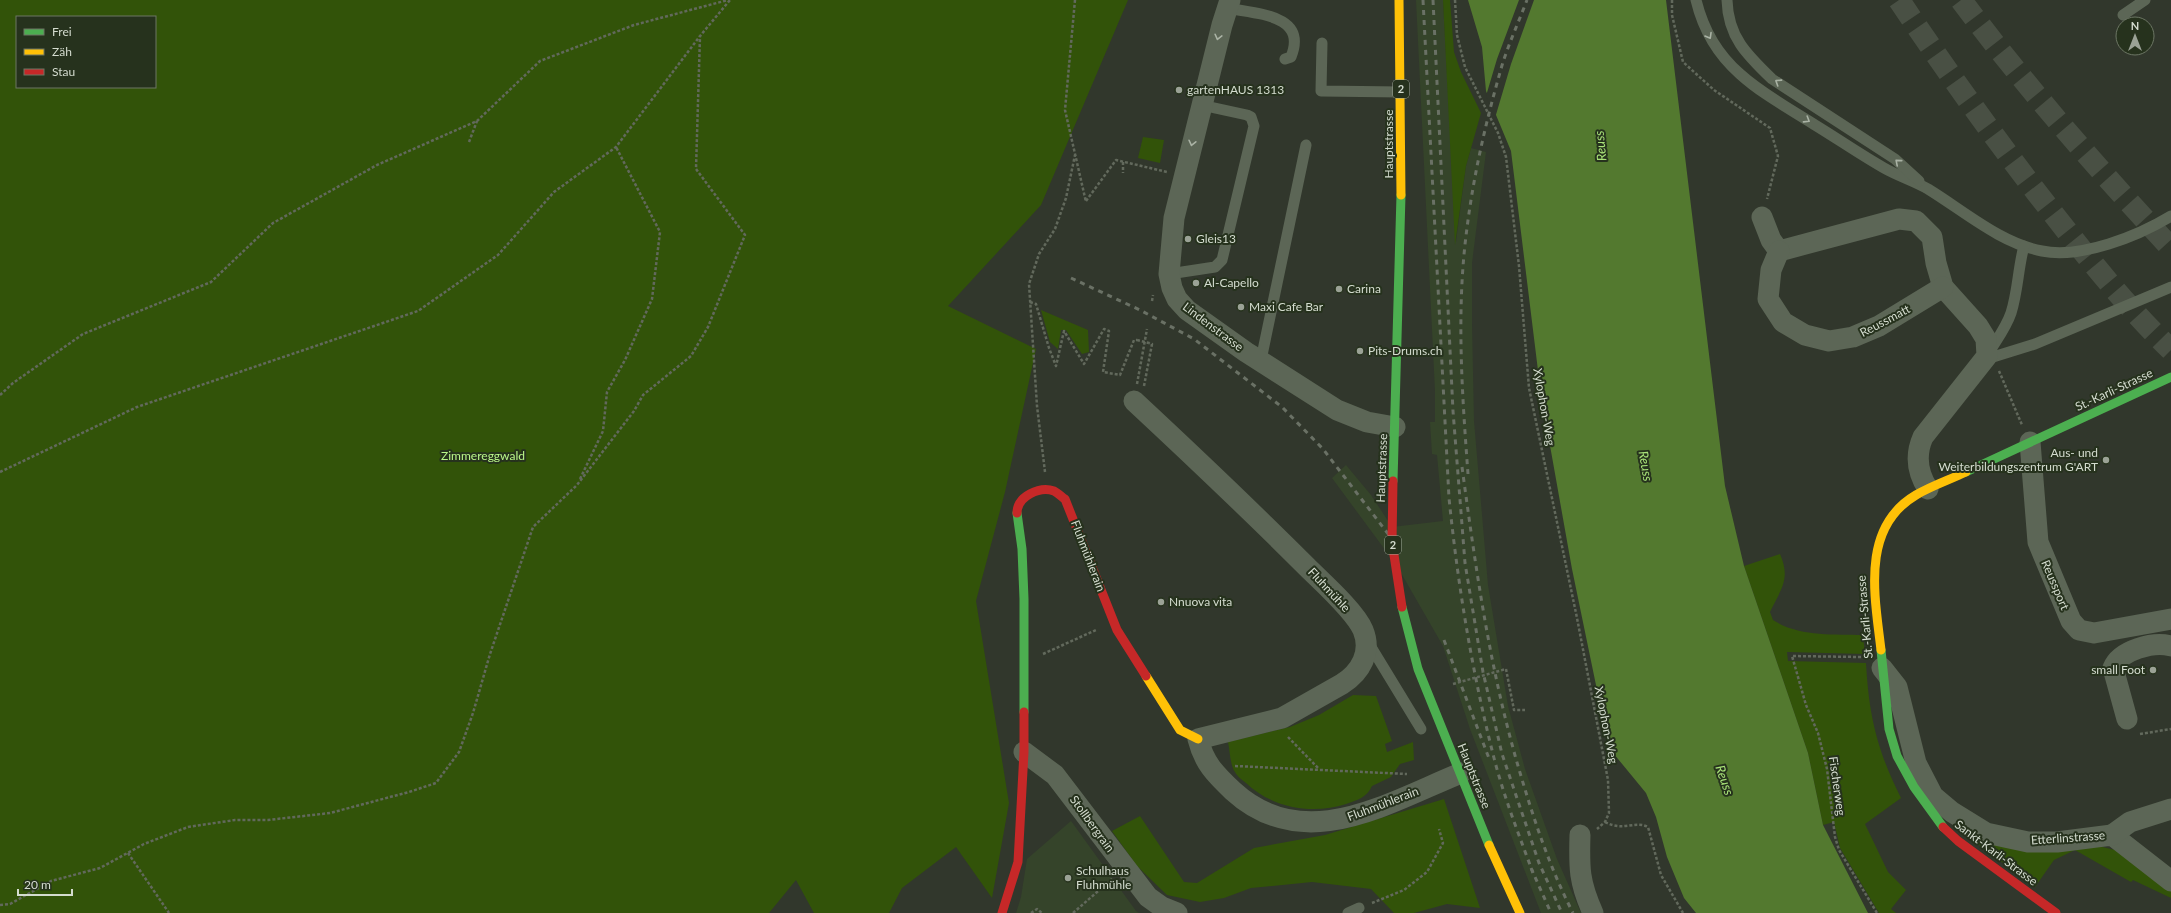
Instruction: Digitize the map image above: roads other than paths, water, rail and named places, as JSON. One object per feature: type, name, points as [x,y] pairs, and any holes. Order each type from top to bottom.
[{"type":"street","name":"Hauptstrasse","points":[[1399,0],[1401,92],[1400,318],[1392,523],[1394,559],[1401,604],[1418,669],[1461,773],[1486,839],[1520,913]]},
{"type":"street","name":"Lindenstrasse","points":[[1228,4],[1174,218],[1169,274],[1172,288],[1177,299],[1187,310],[1254,356],[1338,410],[1367,422],[1395,427]]},
{"type":"street","points":[[1762,217],[1771,240],[1779,251],[1900,219],[1916,221],[1932,236],[1936,263],[1943,287],[1978,326],[1986,339],[1990,356],[1923,437],[1919,448],[1918,467],[1928,488]]},
{"type":"street","name":"Reussmatt","points":[[1779,251],[1771,270],[1768,299],[1783,322],[1805,335],[1829,341],[1853,337],[1879,326],[1943,287]]},
{"type":"street","name":"St.-Karli-Strasse","points":[[1914,787],[1897,756],[1889,729],[1875,663],[1873,579],[1874,554],[1888,520],[1902,505],[1928,488],[2027,435],[2171,377]]},
{"type":"street","name":"Fluhmühle","points":[[1134,401],[1262,522],[1335,594],[1358,621],[1366,638]]},
{"type":"street","name":"Reussport","points":[[2027,435],[2038,542],[2071,621],[2079,630],[2094,633],[2171,619]]},
{"type":"street","name":"Fluhmühlerain","points":[[1002,913],[1018,862],[1024,752],[1024,599],[1022,549],[1017,510],[1025,497],[1038,490],[1054,491],[1065,499],[1117,630],[1180,730],[1198,739],[1210,769],[1239,796],[1259,810],[1287,821],[1340,820],[1376,809],[1461,773]]},
{"type":"street","points":[[1198,739],[1282,718],[1350,679],[1363,661],[1366,638]]},
{"type":"street","points":[[2127,719],[2113,668],[2116,662],[2125,655],[2150,646],[2164,644],[2171,646]]},
{"type":"street","name":"Etterlinstrasse","points":[[1875,663],[1897,687],[1916,763],[1933,796],[1952,812],[1986,833],[2028,842],[2057,842],[2112,835],[2171,881]]},
{"type":"street","name":"Stollbergrain","points":[[1024,752],[1056,776],[1148,897],[1162,908],[1177,913]]},
{"type":"street","name":"Sankt-Karli-Strasse","points":[[1914,787],[1938,823],[1958,841],[2056,913]]},
{"type":"street","points":[[2112,835],[2130,822],[2171,809]]},
{"type":"street","points":[[1580,835],[1579,872],[1583,891],[1593,913]]},
{"type":"lane","points":[[1696,0],[1700,19],[1709,37],[1721,55],[1740,74],[1789,108],[1885,169],[1926,188],[2003,236],[2024,246],[2043,252],[2080,251],[2121,238],[2171,216]]},
{"type":"lane","points":[[1726,0],[1730,25],[1738,42],[1759,67],[1772,79],[1895,159],[1926,188]]},
{"type":"lane","points":[[2123,15],[2144,0]]},
{"type":"lane","points":[[1228,4],[1276,19],[1288,25],[1294,34],[1295,48],[1291,57],[1285,59]]},
{"type":"lane","points":[[1322,43],[1321,91],[1401,92]]},
{"type":"lane","points":[[1169,274],[1215,267],[1222,260],[1254,126],[1251,117],[1247,115],[1202,106]]},
{"type":"lane","points":[[1254,356],[1306,145]]},
{"type":"lane","points":[[1990,356],[2011,314],[2024,246]]},
{"type":"lane","points":[[1990,356],[2036,344],[2171,287]]},
{"type":"lane","points":[[1366,638],[1421,728]]},
{"type":"lane","points":[[1348,913],[1359,908]]},
{"type":"water","name":"Reuss","points":[[1468,0],[1666,0],[1725,486],[1744,566],[1808,753],[1823,825],[1868,913],[1696,913],[1684,898],[1667,857],[1656,817],[1646,793],[1609,748],[1572,569],[1541,395],[1511,151],[1486,91],[1482,47]]},
{"type":"tunnel","points":[[1899,0],[1966,98],[2037,193],[2085,254],[2135,313],[2171,350]]},
{"type":"tunnel","points":[[1961,0],[2063,127],[2171,248]]},
{"type":"railway","points":[[1423,0],[1449,498],[1457,564],[1472,661],[1486,726],[1507,802],[1533,873]]},
{"type":"railway","points":[[1433,0],[1453,411],[1465,563],[1483,672],[1502,754],[1539,863],[1562,913]]},
{"type":"railway","points":[[1468,474],[1461,351],[1462,289],[1467,228],[1477,165],[1492,103],[1503,62],[1527,0]]},
{"type":"railway","points":[[1071,278],[1140,310],[1194,339],[1282,407],[1323,449],[1389,535]]},
{"type":"railway","points":[[1462,467],[1486,628],[1502,706],[1512,746],[1534,818],[1565,898],[1573,913]]},
{"type":"railway","points":[[1444,640],[1490,761]]},
{"type":"railway","points":[[1531,868],[1551,913]]},
{"type":"place","name":"gartenHAUS 1313","points":[[1179,90]]},
{"type":"place","name":"Gleis13","points":[[1188,239]]},
{"type":"place","name":"Al-Capello","points":[[1196,283]]},
{"type":"place","name":"Carina","points":[[1339,289]]},
{"type":"place","name":"Maxi Cafe Bar","points":[[1241,307]]},
{"type":"place","name":"Pits-Drums.ch","points":[[1360,351]]},
{"type":"place","name":"Aus- und Weiterbildungszentrum G'ART","points":[[2106,460]]},
{"type":"place","name":"Nnuova vita","points":[[1161,602]]},
{"type":"place","name":"small Foot","points":[[2153,670]]},
{"type":"place","name":"Schulhaus Fluhmühle","points":[[1068,878]]},
{"type":"park label","name":"Zimmereggwald","points":[[483,456]]}]
